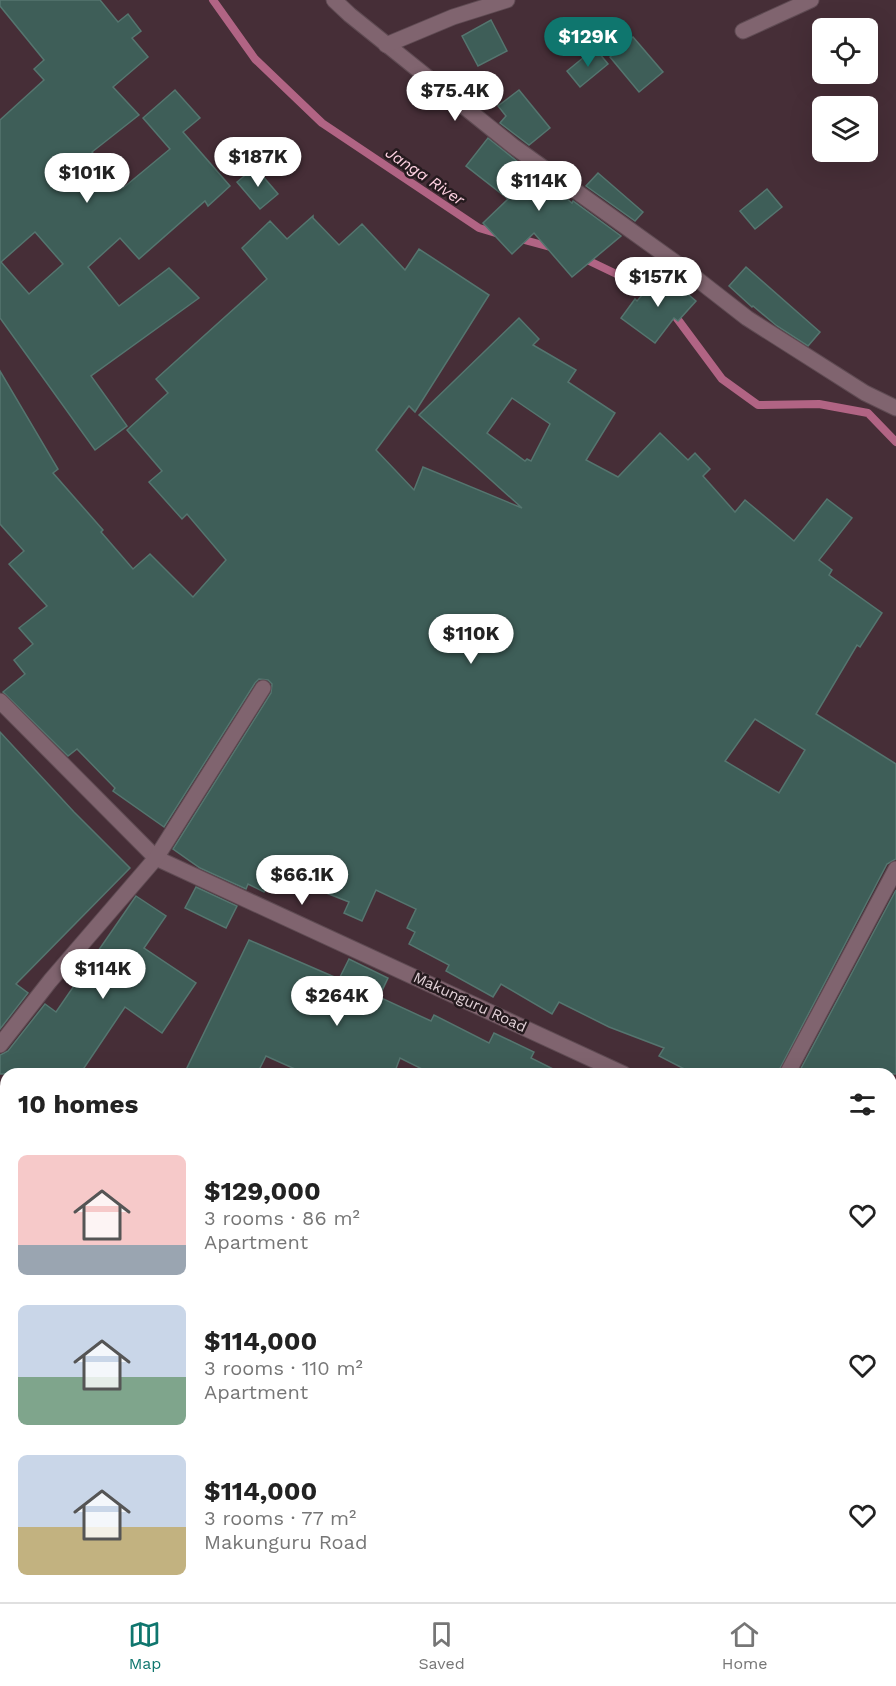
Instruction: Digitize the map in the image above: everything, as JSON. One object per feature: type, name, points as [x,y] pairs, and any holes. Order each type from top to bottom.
[{"type":"street","points":[[334,0],[386,45],[513,146],[679,265],[747,318],[865,393],[896,408]]},
{"type":"street","points":[[386,45],[453,17],[507,0]]},
{"type":"street","points":[[743,31],[811,0]]},
{"type":"street","points":[[0,1045],[51,981],[156,858],[263,688]]},
{"type":"street","name":"Makunguru Road","points":[[0,701],[156,858],[611,1068]]},
{"type":"street","points":[[791,1068],[896,869]]},
{"type":"building","points":[[0,0],[100,0],[118,22],[128,14],[141,31],[132,38],[148,57],[113,87],[139,115],[92,152],[123,188],[170,149],[143,118],[175,90],[200,118],[183,132],[230,186],[208,206],[205,201],[139,259],[120,238],[88,267],[119,306],[169,268],[199,298],[91,376],[127,426],[95,450],[0,318],[0,120],[44,80],[34,69],[44,60],[0,6]],"holes":[[[35,232],[63,264],[29,294],[1,262]]]},
{"type":"building","points":[[491,20],[507,51],[478,66],[462,36]]},
{"type":"building","points":[[633,37],[663,72],[639,92],[610,57]]},
{"type":"building","points":[[595,48],[608,64],[580,87],[567,71]]},
{"type":"building","points":[[519,90],[550,128],[529,145],[500,123],[506,116],[498,106]]},
{"type":"building","points":[[488,138],[547,185],[549,184],[572,203],[573,201],[621,236],[572,277],[534,233],[512,254],[483,223],[508,199],[466,166]]},
{"type":"building","points":[[255,167],[278,194],[260,209],[237,182]]},
{"type":"building","points":[[598,173],[643,212],[635,221],[586,186]]},
{"type":"building","points":[[767,189],[782,207],[755,229],[740,211]]},
{"type":"building","points":[[313,216],[339,245],[362,224],[405,270],[419,249],[489,295],[415,412],[409,406],[376,450],[414,490],[423,467],[522,508],[419,415],[519,318],[539,339],[533,345],[576,370],[568,382],[615,413],[586,460],[618,477],[660,433],[688,460],[695,453],[710,469],[703,476],[735,512],[745,500],[794,541],[827,499],[852,518],[819,560],[832,570],[829,575],[882,613],[860,647],[857,645],[816,714],[896,764],[896,859],[887,864],[780,1068],[682,1068],[659,1056],[664,1048],[609,1027],[559,1002],[552,1014],[501,984],[493,997],[446,971],[449,965],[409,944],[415,932],[407,928],[416,909],[376,890],[362,921],[344,913],[349,902],[281,875],[276,885],[268,881],[264,892],[248,884],[246,889],[200,868],[173,849],[271,693],[272,684],[268,680],[259,679],[255,683],[164,827],[113,791],[115,788],[77,749],[68,756],[3,692],[25,674],[14,660],[33,644],[19,628],[47,606],[9,564],[24,551],[0,524],[0,371],[58,469],[53,473],[103,530],[101,532],[133,569],[150,554],[193,597],[226,560],[187,514],[182,519],[149,482],[162,471],[127,430],[168,393],[156,379],[267,279],[242,248],[270,221],[287,239]],"holes":[[[512,398],[550,424],[531,461],[527,459],[525,461],[487,433]],[[755,719],[805,750],[779,793],[725,761]]]},
{"type":"building","points":[[746,267],[820,332],[808,346],[777,326],[729,286]]},
{"type":"building","points":[[662,272],[696,301],[678,321],[674,318],[655,343],[621,318],[635,299],[637,301]]},
{"type":"building","points":[[0,732],[130,868],[16,984],[28,993],[0,1029]]},
{"type":"building","points":[[196,887],[237,906],[226,928],[185,908]]},
{"type":"building","points":[[896,890],[896,1068],[801,1068]]},
{"type":"building","points":[[136,896],[166,916],[144,948],[196,983],[162,1033],[125,1007],[84,1068],[0,1068],[0,1055],[8,1051],[45,1004],[56,1012]]},
{"type":"building","points":[[249,940],[339,979],[349,959],[388,978],[379,997],[431,1021],[434,1015],[489,1043],[494,1033],[534,1052],[531,1058],[551,1068],[420,1068],[400,1058],[396,1068],[293,1068],[266,1056],[260,1068],[187,1068]]},
{"type":"waterway","name":"Janga River","points":[[213,0],[255,59],[322,123],[479,228],[499,234]]},
{"type":"waterway","name":"Janga River","points":[[517,238],[554,248]]},
{"type":"waterway","name":"Janga River","points":[[583,258],[656,293]]},
{"type":"waterway","name":"Janga River","points":[[673,313],[722,379],[758,405],[819,404],[868,413],[896,442]]}]
